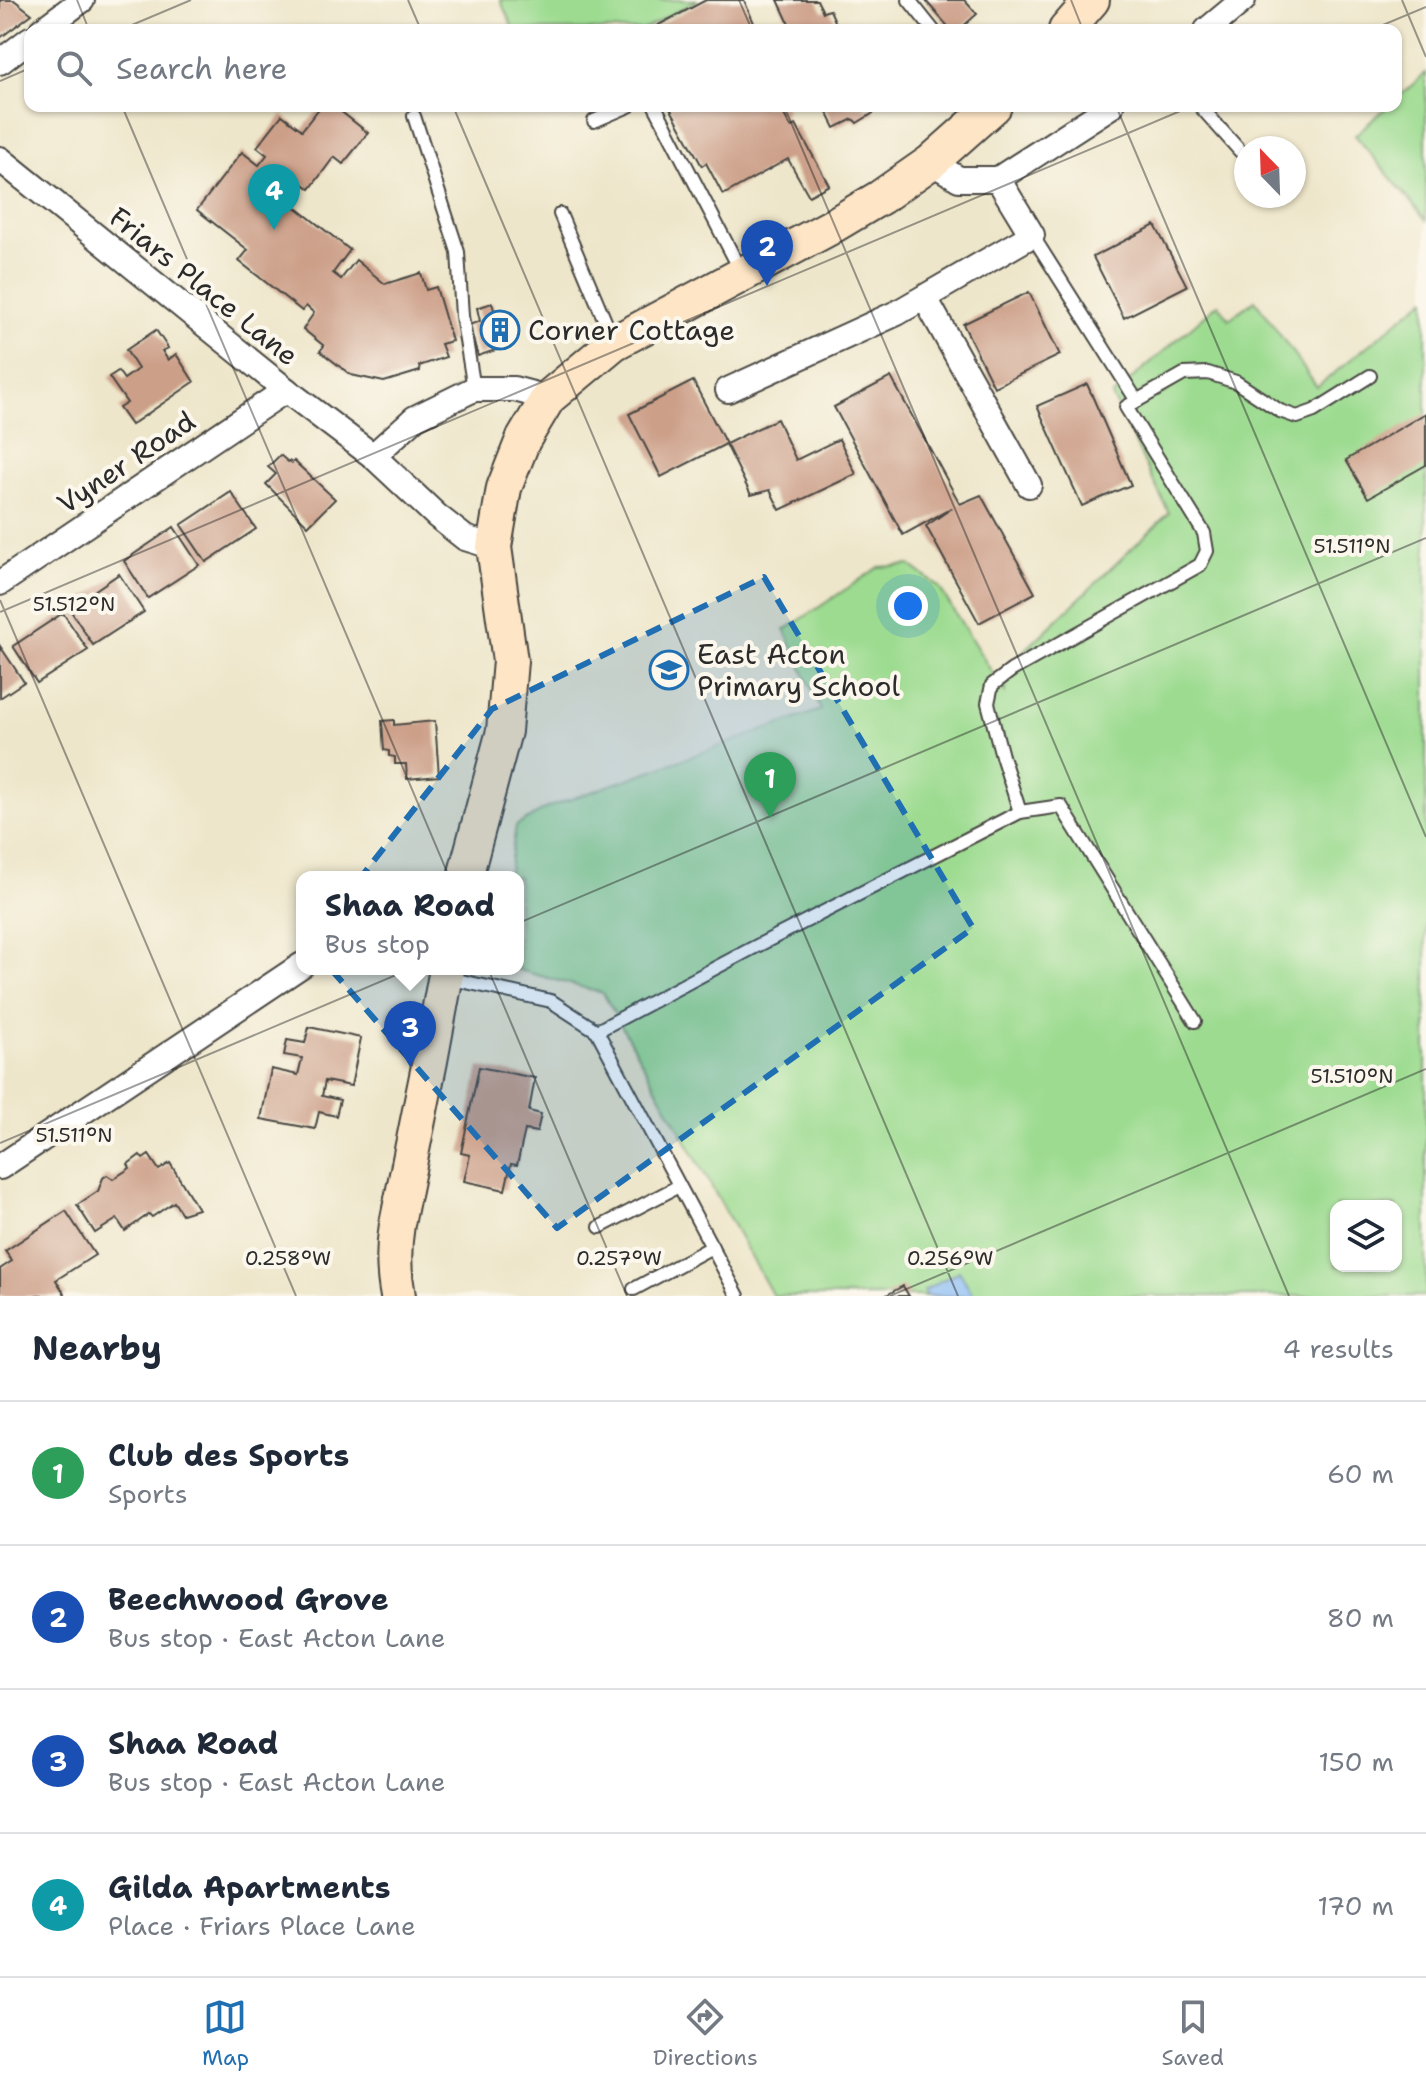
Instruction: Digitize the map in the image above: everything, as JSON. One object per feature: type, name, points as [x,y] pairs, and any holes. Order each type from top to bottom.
[{"type":"street","points":[[50,24],[82,0]]},
{"type":"street","points":[[1071,24],[1092,0]]},
{"type":"street","points":[[1214,24],[1243,0]]},
{"type":"street","points":[[0,62],[24,44]]},
{"type":"street","points":[[467,871],[504,731],[510,661],[494,547],[504,488],[523,440],[548,398],[614,343],[881,197],[931,162],[987,112]]},
{"type":"street","points":[[931,162],[959,179],[998,179],[1102,112]]},
{"type":"street","name":"Friars Place Lane","points":[[0,159],[286,390],[373,456],[465,538],[494,547]]},
{"type":"street","points":[[728,390],[897,313],[1032,235],[998,179]]},
{"type":"street","points":[[925,298],[1029,485]]},
{"type":"street","points":[[373,456],[415,418],[474,389],[514,389],[548,398]]},
{"type":"street","name":"Vyner Road","points":[[0,583],[286,390]]},
{"type":"street","points":[[0,1167],[296,969]]},
{"type":"street","points":[[398,1296],[393,1249],[446,975]]},
{"type":"lane","points":[[909,0],[928,24]]},
{"type":"lane","points":[[594,121],[615,112]]},
{"type":"lane","points":[[658,112],[742,274]]},
{"type":"lane","points":[[1205,112],[1234,144]]},
{"type":"lane","points":[[414,116],[458,252],[462,316],[474,389]]},
{"type":"lane","points":[[560,214],[614,343]]},
{"type":"lane","points":[[1032,235],[1137,401]]},
{"type":"lane","points":[[1020,812],[988,703],[992,685],[1012,670],[1200,565],[1207,551],[1204,533],[1126,407],[1184,374],[1208,373],[1236,382],[1280,411],[1297,417],[1314,411],[1370,376]]},
{"type":"lane","points":[[597,1031],[1020,812],[1061,806],[1195,1021]]},
{"type":"lane","points":[[454,975],[551,1001],[597,1031],[738,1296]]},
{"type":"lane","points":[[600,1227],[679,1186]]},
{"type":"lane","points":[[634,1289],[712,1247]]},
{"type":"highlighted area","points":[[764,577],[973,928],[557,1228],[309,944],[492,709]]},
{"type":"green space","points":[[500,0],[698,0],[654,24],[511,24]]},
{"type":"green space","points":[[1426,73],[1426,220],[1355,135],[1381,112],[1402,112],[1402,94]]},
{"type":"green space","points":[[1426,298],[1426,1296],[773,1296],[603,993],[524,971],[524,871],[509,871],[516,826],[549,807],[821,710],[785,630],[879,567],[910,565],[939,587],[1005,693],[1008,674],[1018,657],[1169,513],[1112,396],[1218,304],[1229,319],[1255,300],[1317,387]]},
{"type":"water","points":[[959,1271],[974,1296],[926,1296],[924,1291]]},
{"type":"building","points":[[0,0],[14,0],[32,14],[0,38]]},
{"type":"building","points":[[706,0],[744,0],[754,24],[660,24]]},
{"type":"building","points":[[778,0],[817,0],[823,12],[830,10],[836,24],[789,24]]},
{"type":"building","points":[[925,0],[964,0],[977,14],[966,24],[946,24]]},
{"type":"building","points":[[316,112],[342,112],[368,133],[343,164],[334,157],[310,189],[286,170],[278,180],[294,193],[288,201],[350,250],[333,273],[341,279],[356,260],[385,284],[421,273],[426,290],[436,287],[452,341],[441,344],[446,357],[419,366],[420,371],[384,382],[351,375],[320,351],[324,346],[303,329],[314,313],[306,306],[302,311],[239,261],[248,250],[197,210],[242,152],[259,165],[267,155],[257,147],[282,115],[302,130]]},
{"type":"building","points":[[672,112],[785,112],[791,127],[796,125],[829,185],[809,196],[788,159],[723,195],[706,163],[702,166]]},
{"type":"building","points":[[827,112],[875,112],[857,123],[853,119],[835,128]]},
{"type":"building","points":[[1155,225],[1187,286],[1124,318],[1093,257]]},
{"type":"building","points":[[1029,292],[1060,355],[994,387],[963,324]]},
{"type":"building","points":[[492,303],[496,316],[504,314],[513,344],[478,356],[469,325],[480,321],[477,308]]},
{"type":"building","points":[[156,330],[168,348],[162,351],[168,360],[176,354],[194,382],[131,425],[119,408],[127,403],[109,377],[118,371],[124,379],[138,369],[126,350]]},
{"type":"building","points":[[891,377],[960,504],[981,495],[1035,593],[979,623],[926,526],[952,508],[903,535],[834,407]]},
{"type":"building","points":[[693,381],[726,444],[661,477],[629,414]]},
{"type":"building","points":[[1087,384],[1131,485],[1082,506],[1037,406]]},
{"type":"building","points":[[1426,413],[1426,465],[1368,498],[1346,460]]},
{"type":"building","points":[[777,419],[796,460],[839,439],[856,474],[780,510],[770,490],[751,495],[726,444]]},
{"type":"building","points":[[280,455],[288,462],[294,461],[335,499],[308,526],[266,484],[276,474],[268,467]]},
{"type":"building","points":[[231,492],[256,529],[206,562],[181,525]]},
{"type":"building","points":[[174,527],[199,565],[148,598],[124,561]]},
{"type":"building","points":[[119,574],[144,612],[93,645],[69,608]]},
{"type":"building","points":[[63,613],[88,650],[37,683],[13,646]]},
{"type":"building","points":[[0,646],[24,682],[0,698]]},
{"type":"building","points":[[394,720],[394,725],[435,721],[439,776],[407,779],[406,764],[395,764],[395,757],[384,750],[382,721]]},
{"type":"building","points":[[309,1027],[361,1038],[351,1086],[325,1081],[322,1096],[340,1100],[336,1116],[319,1112],[315,1129],[261,1119],[271,1069],[298,1075],[302,1058],[284,1055],[287,1040],[305,1043]]},
{"type":"building","points":[[479,1067],[535,1078],[529,1111],[541,1114],[537,1132],[525,1130],[517,1165],[511,1164],[505,1190],[464,1181],[470,1155],[461,1153]]},
{"type":"building","points":[[140,1155],[143,1159],[149,1155],[159,1170],[170,1163],[198,1209],[182,1214],[174,1202],[152,1217],[149,1214],[125,1231],[117,1219],[95,1233],[77,1205],[98,1191],[103,1178],[107,1175],[113,1179],[130,1168],[128,1164]]},
{"type":"building","points":[[66,1211],[95,1255],[56,1280],[66,1296],[0,1296],[0,1269],[12,1261],[5,1251]]},
{"type":"building","points":[[903,1286],[909,1296],[885,1296]]},
{"type":"place","name":"Gilda Apartments","points":[[274,230]]},
{"type":"place","name":"Beechwood Grove","points":[[767,286]]},
{"type":"place","name":"Corner Cottage","points":[[500,330]]},
{"type":"place","name":"East Acton Primary School","points":[[669,670]]},
{"type":"place","name":"Club des Sports","points":[[770,818]]},
{"type":"place","name":"Shaa Road","points":[[410,1067]]}]
